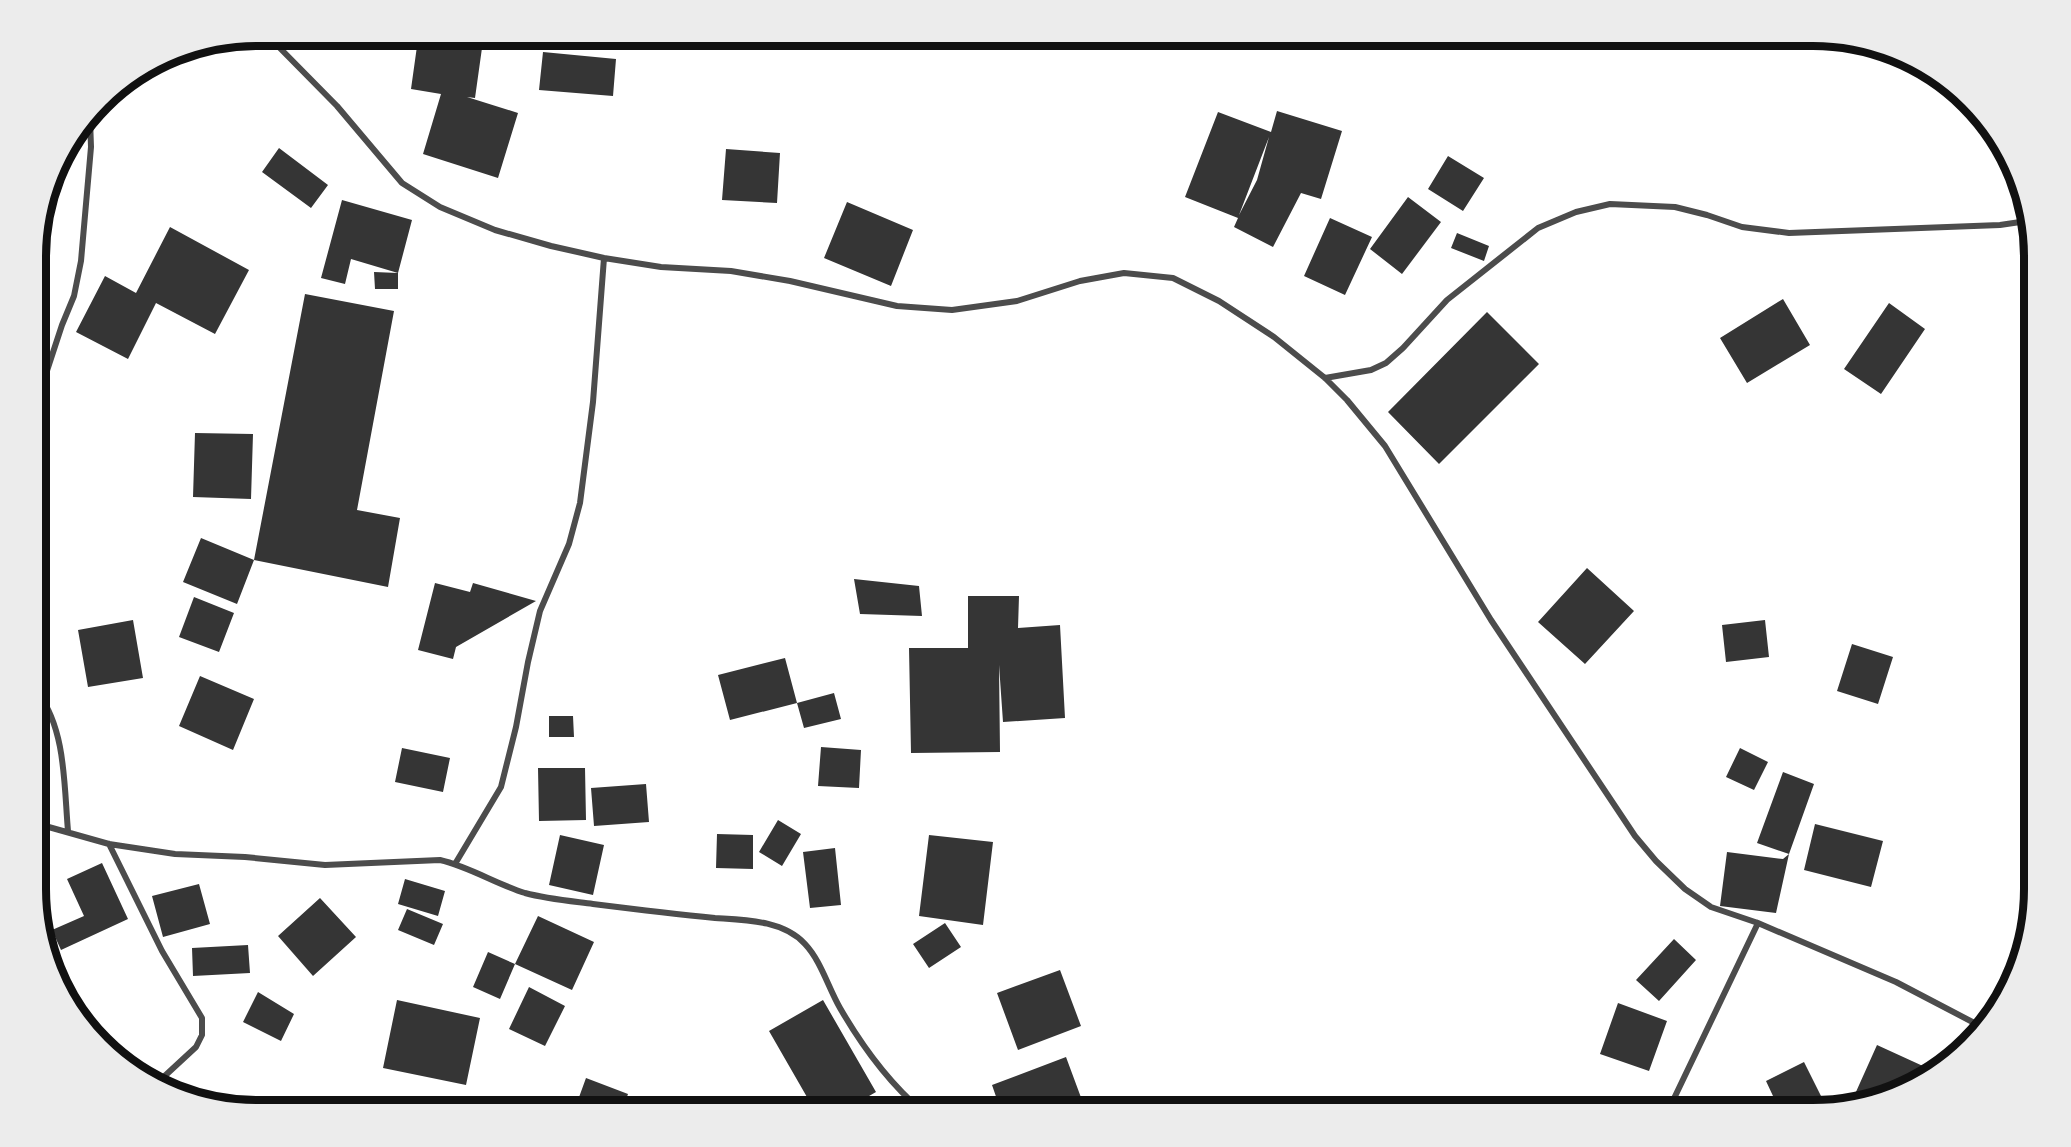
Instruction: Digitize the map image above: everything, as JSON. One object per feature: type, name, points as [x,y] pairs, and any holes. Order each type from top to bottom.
[{"type":"street","points":[[279,47],[337,106],[402,183],[440,207],[495,230],[551,246],[604,258],[661,267],[731,272],[790,281],[897,306],[952,310],[1017,301],[1080,282],[1124,273],[1173,278],[1228,307],[1274,337],[1325,378],[1386,446],[1491,620],[1635,836],[1656,861],[1693,895],[1711,907],[1758,922],[1896,982],[1976,1024]]},
{"type":"street","points":[[46,375],[74,296],[81,261],[91,147],[90,129]]},
{"type":"street","points":[[1325,378],[1371,370],[1386,363],[1447,300],[1538,228],[1576,212],[1610,204],[1675,207],[1742,227],[1789,233],[2000,225],[2021,222]]},
{"type":"street","points":[[455,864],[501,787],[540,612],[569,543],[580,503],[593,402],[604,258]]},
{"type":"street","points":[[46,706],[51,714],[60,752],[68,831]]},
{"type":"street","points":[[46,826],[110,844],[175,854],[245,857],[325,866],[440,860],[455,864],[500,884],[550,899],[660,913],[763,922],[789,931],[806,944],[840,1007],[872,1056],[899,1091],[909,1100]]},
{"type":"street","points":[[110,844],[162,951],[202,1018],[202,1035],[196,1047],[162,1078]]},
{"type":"street","points":[[1673,1100],[1758,922]]},
{"type":"building","points":[[417,47],[482,48],[475,98],[467,97],[518,113],[498,178],[423,154],[441,94],[411,89]]},
{"type":"building","points":[[543,52],[616,59],[613,96],[539,90]]},
{"type":"building","points":[[1277,111],[1342,131],[1321,199],[1301,193],[1273,247],[1234,227],[1238,218],[1185,197],[1218,112],[1271,132]],"holes":[[[1269,137],[1257,180],[1239,215]]]},
{"type":"building","points":[[279,148],[328,185],[311,208],[262,172]]},
{"type":"building","points":[[726,149],[780,153],[777,203],[722,200]]},
{"type":"building","points":[[1448,156],[1484,178],[1463,211],[1428,189]]},
{"type":"building","points":[[1408,197],[1441,222],[1402,274],[1370,249]]},
{"type":"building","points":[[342,200],[412,220],[398,273],[351,259],[345,284],[321,278]]},
{"type":"building","points":[[847,202],[913,230],[891,286],[824,258]]},
{"type":"building","points":[[1330,218],[1372,237],[1345,295],[1304,276]]},
{"type":"building","points":[[170,227],[249,270],[215,334],[156,303],[128,359],[76,332],[105,276],[136,293]]},
{"type":"building","points":[[1457,233],[1489,246],[1484,261],[1451,248]]},
{"type":"building","points":[[374,272],[398,273],[398,289],[375,289]]},
{"type":"building","points":[[305,294],[394,311],[357,510],[400,518],[388,587],[254,560]]},
{"type":"building","points":[[1783,299],[1810,345],[1747,383],[1720,338]]},
{"type":"building","points":[[1889,303],[1925,329],[1881,394],[1844,369]]},
{"type":"building","points":[[1487,312],[1539,364],[1439,464],[1388,412]]},
{"type":"building","points":[[195,433],[253,434],[251,499],[193,497]]},
{"type":"building","points":[[201,538],[254,560],[237,604],[183,582]]},
{"type":"building","points":[[1587,568],[1634,611],[1585,664],[1538,622]]},
{"type":"building","points":[[854,579],[919,586],[922,616],[860,614]]},
{"type":"building","points":[[435,583],[470,592],[473,583],[536,601],[456,647],[453,659],[418,650]]},
{"type":"building","points":[[968,596],[1019,596],[1018,628],[1060,625],[1065,718],[1003,722],[999,665],[1000,752],[911,753],[909,648],[968,648]]},
{"type":"building","points":[[194,597],[234,613],[219,652],[179,637]]},
{"type":"building","points":[[133,620],[143,678],[88,687],[78,630]]},
{"type":"building","points":[[1765,620],[1769,657],[1726,662],[1722,625]]},
{"type":"building","points":[[1852,644],[1893,657],[1878,704],[1837,691]]},
{"type":"building","points":[[785,658],[797,703],[730,720],[718,675]]},
{"type":"building","points":[[200,676],[254,699],[233,750],[179,726]]},
{"type":"building","points":[[834,693],[841,719],[804,728],[797,703]]},
{"type":"building","points":[[549,716],[573,716],[574,737],[549,737]]},
{"type":"building","points":[[821,747],[861,750],[859,788],[818,786]]},
{"type":"building","points":[[402,748],[450,758],[443,792],[395,782]]},
{"type":"building","points":[[1740,748],[1768,762],[1754,790],[1726,777]]},
{"type":"building","points":[[538,768],[585,768],[586,820],[539,821]]},
{"type":"building","points":[[1783,772],[1814,784],[1789,854],[1757,843]]},
{"type":"building","points":[[646,784],[649,822],[594,826],[591,788]]},
{"type":"building","points":[[778,820],[801,834],[782,866],[759,852]]},
{"type":"building","points":[[1815,824],[1883,841],[1871,887],[1804,870]]},
{"type":"building","points":[[717,834],[753,835],[753,869],[716,868]]},
{"type":"building","points":[[560,835],[604,845],[593,895],[549,885]]},
{"type":"building","points":[[929,835],[993,842],[983,925],[919,916]]},
{"type":"building","points":[[835,848],[841,905],[810,908],[803,852]]},
{"type":"building","points":[[1727,852],[1783,859],[1789,854],[1776,913],[1720,906]]},
{"type":"building","points":[[102,863],[128,919],[61,950],[52,930],[84,916],[67,879]]},
{"type":"building","points":[[405,879],[445,891],[438,916],[398,904]]},
{"type":"building","points":[[199,884],[210,924],[163,937],[152,896]]},
{"type":"building","points":[[320,898],[356,937],[313,976],[278,936]]},
{"type":"building","points":[[407,909],[443,924],[434,945],[398,930]]},
{"type":"building","points":[[538,916],[594,942],[572,990],[515,964]]},
{"type":"building","points":[[945,923],[961,947],[929,968],[913,944]]},
{"type":"building","points":[[1674,939],[1696,960],[1659,1001],[1636,980]]},
{"type":"building","points":[[248,945],[250,973],[193,976],[192,948]]},
{"type":"building","points":[[488,952],[515,964],[500,999],[473,987]]},
{"type":"building","points":[[1060,970],[1081,1026],[1018,1050],[997,993]]},
{"type":"building","points":[[529,987],[565,1006],[545,1046],[509,1029]]},
{"type":"building","points":[[258,992],[294,1014],[281,1041],[243,1022]]},
{"type":"building","points":[[397,1000],[480,1018],[466,1085],[383,1068]]},
{"type":"building","points":[[823,1000],[876,1092],[862,1100],[809,1100],[769,1031]]},
{"type":"building","points":[[1618,1003],[1667,1021],[1649,1071],[1600,1054]]},
{"type":"building","points":[[1877,1045],[1926,1068],[1907,1079],[1854,1096]]},
{"type":"building","points":[[1066,1057],[1082,1100],[997,1100],[992,1085]]},
{"type":"building","points":[[1804,1062],[1821,1096],[1813,1100],[1775,1100],[1766,1081]]},
{"type":"building","points":[[586,1078],[628,1094],[626,1100],[578,1100]]}]
